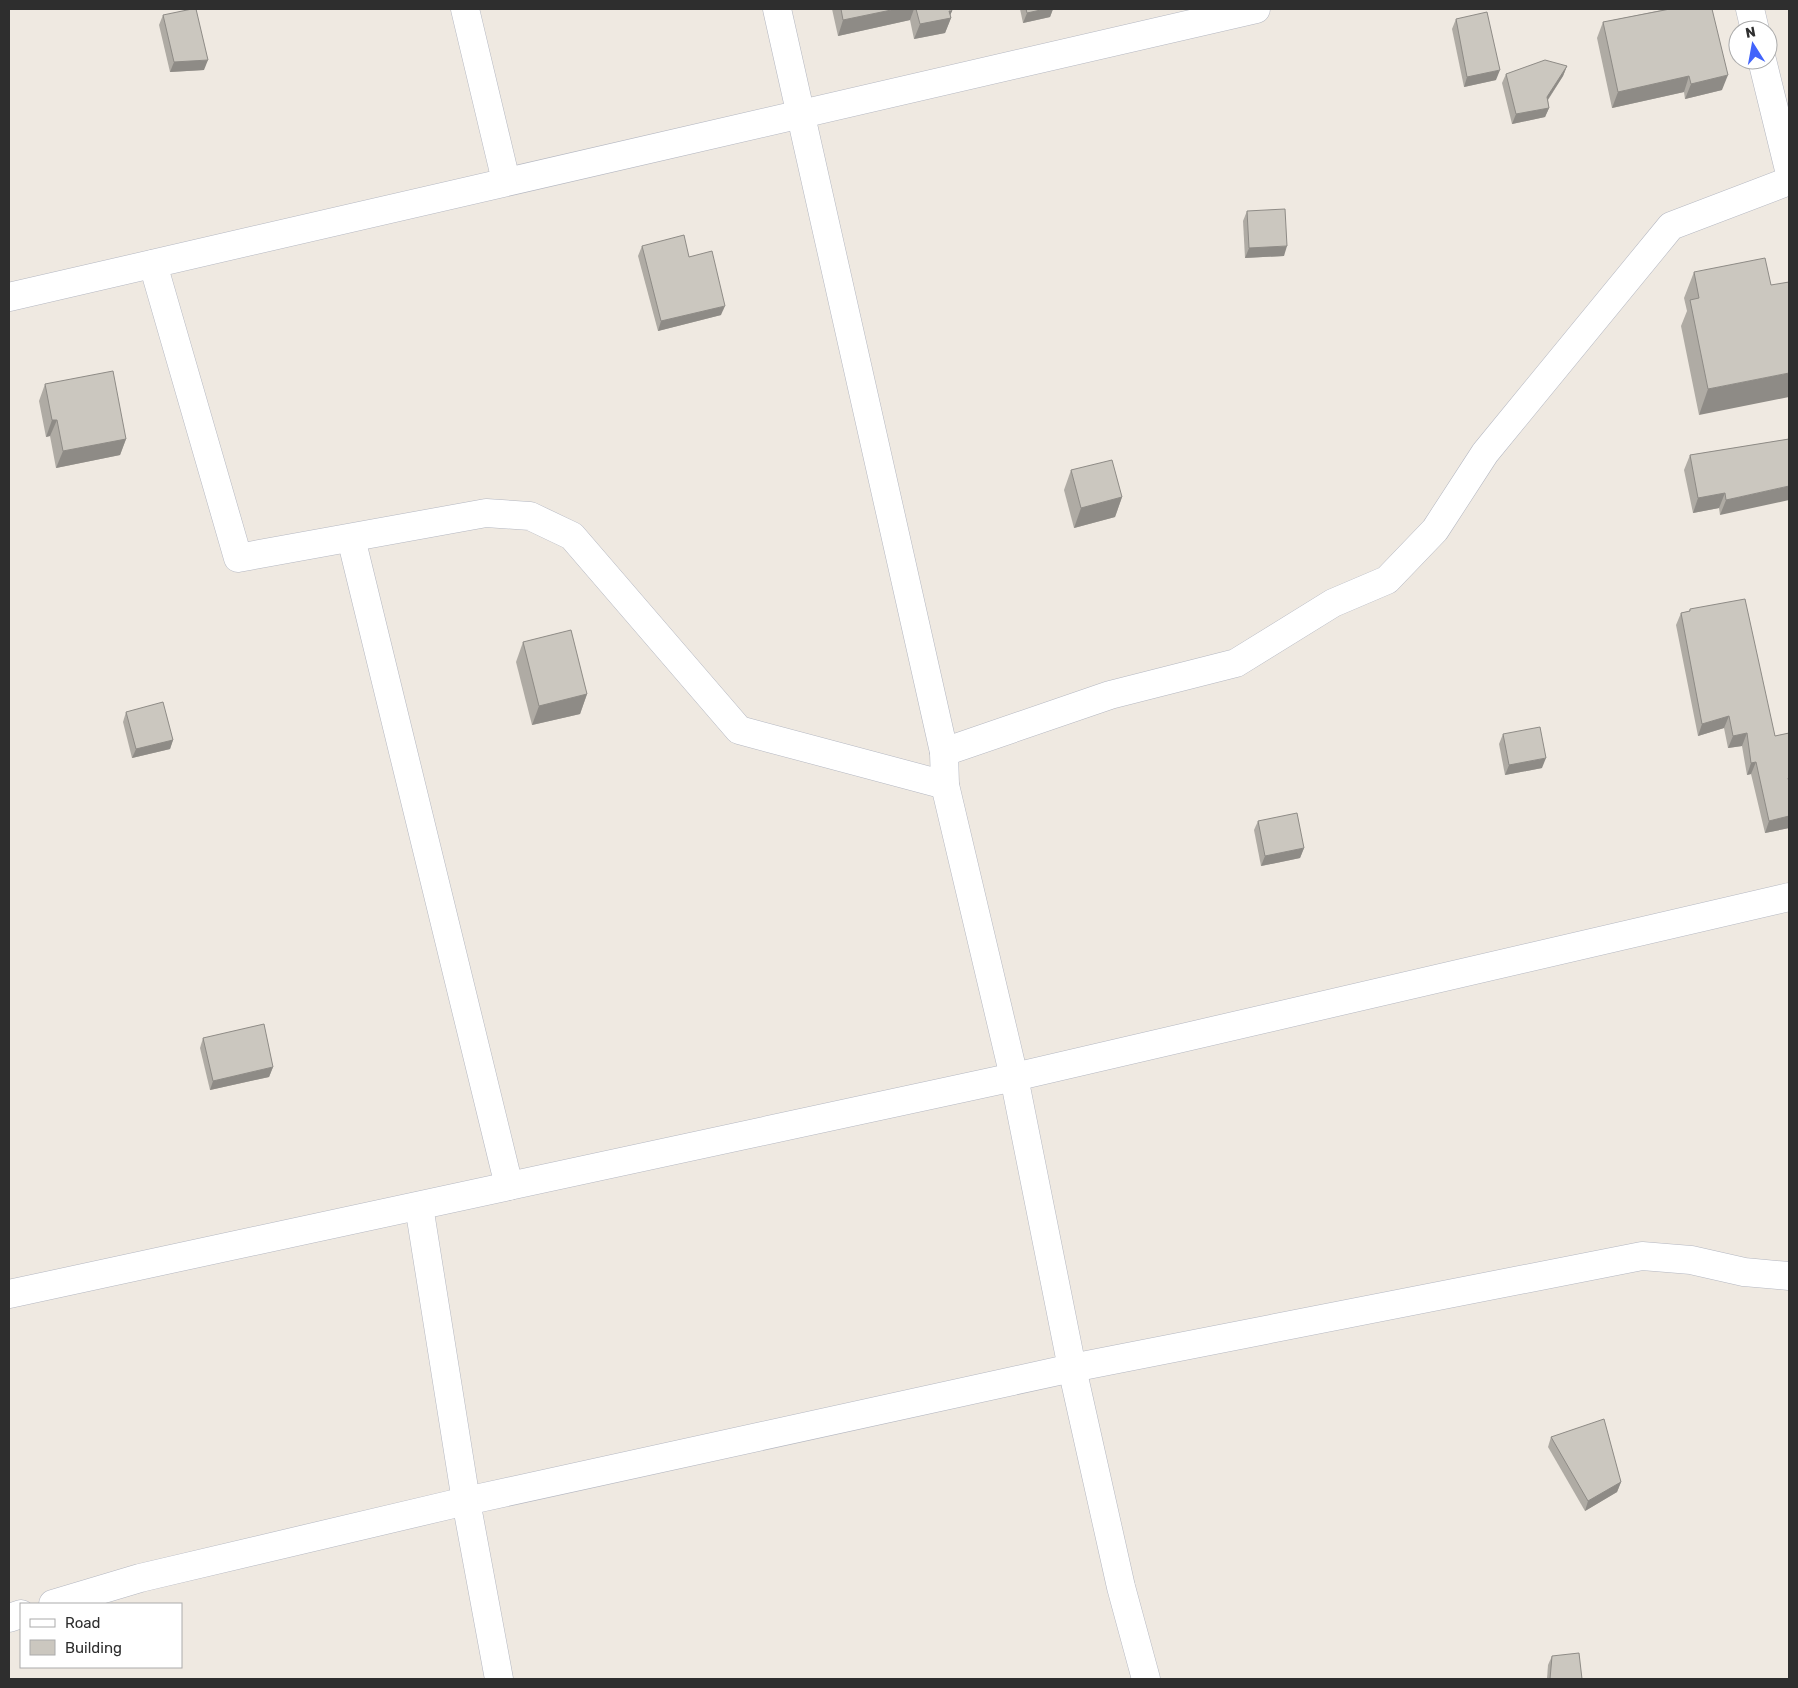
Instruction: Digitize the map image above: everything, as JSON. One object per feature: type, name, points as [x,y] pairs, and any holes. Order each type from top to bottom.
[{"type":"street","points":[[465,9],[506,182]]},
{"type":"street","points":[[777,9],[799,114],[944,752],[945,785],[1014,1077],[1072,1368],[1121,1587],[1146,1679]]},
{"type":"street","points":[[9,297],[1256,9]]},
{"type":"street","points":[[1764,70],[1789,170]]},
{"type":"street","points":[[944,752],[1110,695],[1236,662],[1333,603],[1387,580],[1435,530],[1485,453],[1671,226],[1789,181]]},
{"type":"street","points":[[153,264],[238,558],[486,513],[530,516],[572,536],[738,730],[945,785]]},
{"type":"street","points":[[351,538],[509,1186]]},
{"type":"street","points":[[9,1294],[1014,1077],[1789,897]]},
{"type":"street","points":[[419,1206],[466,1501],[499,1679]]},
{"type":"street","points":[[56,1603],[140,1578],[466,1501],[1072,1368],[1642,1256],[1692,1260],[1744,1272],[1789,1276]]},
{"type":"building","points":[[196,9],[208,60],[174,62],[163,15]]},
{"type":"building","points":[[841,9],[896,9],[843,20]]},
{"type":"building","points":[[916,9],[951,9],[952,11],[949,11],[951,18],[920,24]]},
{"type":"building","points":[[1026,9],[1045,9],[1027,13]]},
{"type":"building","points":[[1670,9],[1712,9],[1728,75],[1691,84],[1689,76],[1618,92],[1603,22]]},
{"type":"building","points":[[1487,12],[1500,70],[1467,77],[1456,19]]},
{"type":"building","points":[[1545,60],[1567,66],[1547,97],[1549,108],[1516,114],[1506,74]]},
{"type":"building","points":[[1285,209],[1287,246],[1249,248],[1247,211]]},
{"type":"building","points":[[684,235],[689,257],[712,251],[725,306],[661,321],[642,246]]},
{"type":"building","points":[[1765,258],[1771,285],[1789,282],[1789,373],[1708,389],[1690,300],[1699,298],[1694,272]]},
{"type":"building","points":[[113,371],[126,439],[63,451],[57,420],[52,420],[45,384]]},
{"type":"building","points":[[1789,439],[1789,486],[1726,500],[1725,493],[1698,498],[1690,455]]},
{"type":"building","points":[[1112,460],[1122,497],[1081,508],[1071,470]]},
{"type":"building","points":[[1745,599],[1775,736],[1789,733],[1789,816],[1769,821],[1756,762],[1751,763],[1747,733],[1733,736],[1729,716],[1702,724],[1681,613],[1690,611],[1690,609]]},
{"type":"building","points":[[571,630],[587,694],[539,706],[523,642]]},
{"type":"building","points":[[163,702],[173,740],[136,749],[126,712]]},
{"type":"building","points":[[1540,727],[1546,758],[1509,765],[1503,734]]},
{"type":"building","points":[[1297,813],[1304,848],[1265,856],[1258,821]]},
{"type":"building","points":[[264,1024],[273,1067],[213,1081],[203,1038]]},
{"type":"building","points":[[1604,1419],[1621,1482],[1588,1501],[1551,1437]]},
{"type":"building","points":[[1579,1653],[1582,1679],[1550,1679],[1552,1656]]}]
